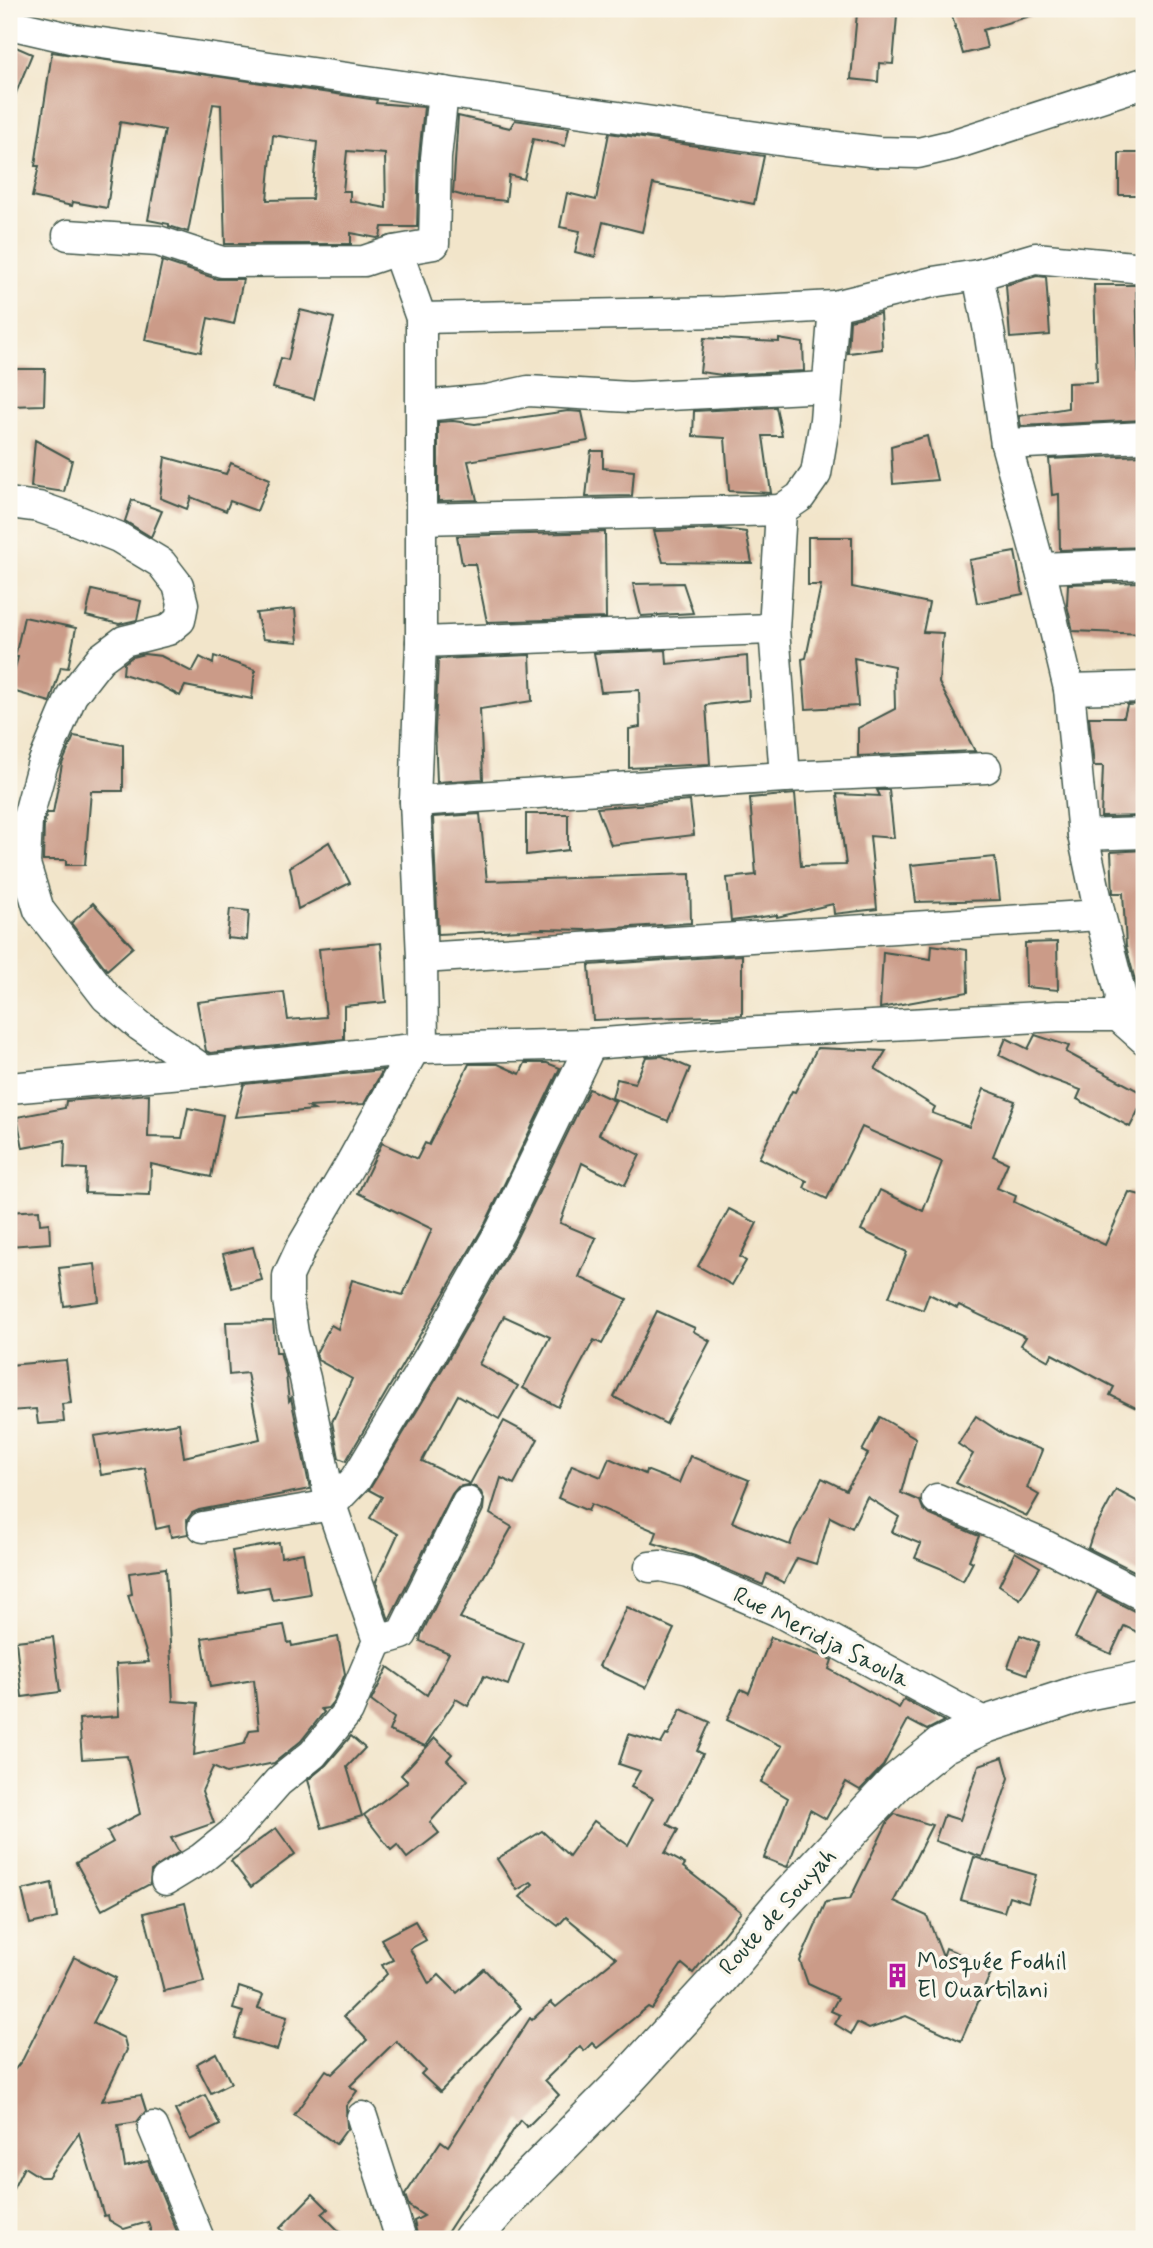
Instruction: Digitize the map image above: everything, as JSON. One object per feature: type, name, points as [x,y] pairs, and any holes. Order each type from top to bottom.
[{"type":"main road","name":"Route de Souyah","points":[[472,2239],[499,2208],[626,2080],[715,1983],[780,1905],[895,1783],[942,1745],[987,1724],[1088,1690],[1144,1680]]},
{"type":"street","points":[[16,20],[74,39],[878,152],[918,153],[952,145],[1144,83]]},
{"type":"street","points":[[68,235],[158,241],[222,262],[364,261],[394,251],[434,244],[436,158],[443,92]]},
{"type":"street","points":[[166,1880],[202,1858],[232,1834],[278,1782],[313,1754],[348,1711],[378,1641],[331,1505],[293,1333],[288,1276],[301,1248],[418,1050],[422,958],[415,801],[421,642],[421,318],[400,259],[394,251]]},
{"type":"street","points":[[421,318],[724,312],[834,306],[933,282],[978,275],[1035,258],[1144,268]]},
{"type":"street","points":[[978,275],[1006,444],[1069,689],[1083,835],[1100,915],[1128,1003],[1144,1039]]},
{"type":"street","points":[[422,519],[781,510],[800,498],[816,474],[834,306]]},
{"type":"street","points":[[422,405],[487,400],[528,391],[630,397],[827,387]]},
{"type":"street","points":[[1006,444],[1144,437]]},
{"type":"street","points":[[9,503],[38,507],[71,517],[118,537],[162,563],[178,585],[183,604],[180,620],[169,630],[124,641],[100,659],[72,695],[42,766],[27,821],[25,864],[39,910],[106,996],[140,1027],[205,1071]]},
{"type":"street","points":[[781,510],[774,629],[785,777]]},
{"type":"street","points":[[1040,568],[1144,564]]},
{"type":"street","points":[[421,642],[774,629]]},
{"type":"street","points":[[1069,689],[1144,687]]},
{"type":"street","points":[[415,801],[785,777],[986,768]]},
{"type":"street","points":[[1083,835],[1144,833]]},
{"type":"street","points":[[422,958],[1100,915]]},
{"type":"street","points":[[9,1088],[418,1050],[591,1044],[721,1034],[1058,1016],[1128,1003]]},
{"type":"street","points":[[203,1527],[331,1505],[356,1479],[501,1230],[591,1044]]},
{"type":"street","points":[[937,1499],[1042,1544],[1144,1596]]},
{"type":"street","points":[[378,1641],[402,1634],[467,1502]]},
{"type":"street","name":"Rue Meridja Saoula","points":[[650,1567],[662,1566],[688,1572],[778,1611],[987,1724]]},
{"type":"street","points":[[362,2117],[401,2239]]},
{"type":"street","points":[[153,2127],[199,2239]]},
{"type":"building","points":[[950,9],[1037,9],[1037,14],[983,30],[987,48],[963,54]]},
{"type":"building","points":[[857,13],[897,16],[893,64],[879,63],[878,82],[851,79]]},
{"type":"building","points":[[9,44],[32,54],[9,110]]},
{"type":"building","points":[[52,52],[377,100],[376,103],[424,107],[419,156],[417,227],[382,227],[380,237],[377,238],[351,233],[351,244],[225,244],[221,105],[213,104],[188,232],[169,224],[148,220],[165,130],[120,122],[107,208],[73,202],[72,206],[32,197],[39,166],[35,166]],"holes":[[[273,135],[317,142],[312,199],[267,200]],[[347,151],[385,154],[386,208],[350,201],[350,191],[343,191]]]},
{"type":"building","points":[[458,116],[510,128],[515,120],[569,128],[565,146],[533,139],[524,179],[509,175],[506,201],[468,197],[453,193]]},
{"type":"building","points":[[609,133],[764,156],[754,204],[653,184],[642,232],[603,222],[595,257],[575,252],[580,231],[560,227],[567,193],[596,200]]},
{"type":"building","points":[[1119,153],[1144,153],[1144,195],[1119,195]]},
{"type":"building","points":[[162,261],[217,279],[243,279],[234,324],[208,318],[201,352],[145,340]]},
{"type":"building","points":[[1037,276],[1046,277],[1050,335],[1010,338],[1006,285]]},
{"type":"building","points":[[1094,285],[1136,285],[1139,381],[1144,381],[1144,420],[1021,426],[1019,416],[1068,408],[1068,383],[1097,382]]},
{"type":"building","points":[[300,310],[334,318],[314,399],[273,388],[281,358],[288,360]]},
{"type":"building","points":[[880,313],[882,349],[848,353],[850,320]]},
{"type":"building","points":[[704,338],[779,342],[779,339],[803,343],[804,371],[722,375],[700,372]]},
{"type":"building","points":[[9,369],[45,369],[44,405],[9,406]]},
{"type":"building","points":[[776,407],[782,436],[763,436],[771,493],[729,491],[725,438],[693,436],[694,411]]},
{"type":"building","points":[[568,411],[582,412],[588,441],[468,461],[477,500],[438,501],[438,422],[475,424]]},
{"type":"building","points":[[927,436],[937,480],[893,484],[891,446]]},
{"type":"building","points":[[35,440],[72,460],[64,492],[31,487]]},
{"type":"building","points":[[591,451],[603,451],[603,468],[634,471],[632,496],[586,497]]},
{"type":"building","points":[[1144,455],[1144,547],[1060,550],[1059,494],[1052,495],[1049,459]]},
{"type":"building","points":[[165,457],[226,474],[231,463],[270,479],[257,511],[230,501],[226,511],[191,497],[187,509],[160,498]]},
{"type":"building","points":[[132,500],[162,511],[151,537],[125,521]]},
{"type":"building","points":[[722,529],[746,532],[752,563],[663,562],[654,531]]},
{"type":"building","points":[[605,532],[606,618],[487,622],[475,564],[462,564],[457,536]]},
{"type":"building","points":[[808,537],[852,537],[852,587],[929,603],[923,632],[943,633],[939,683],[975,751],[858,756],[858,728],[895,709],[894,666],[854,658],[858,706],[806,709],[802,659],[806,658],[821,585],[808,585]]},
{"type":"building","points":[[1015,552],[1023,594],[977,603],[969,560]]},
{"type":"building","points":[[1144,582],[1144,634],[1073,631],[1067,605],[1068,584]]},
{"type":"building","points":[[683,583],[693,613],[641,616],[633,584]]},
{"type":"building","points":[[92,590],[141,601],[137,620],[119,624],[86,616]]},
{"type":"building","points":[[295,609],[298,642],[263,639],[256,613]]},
{"type":"building","points":[[24,617],[76,628],[68,668],[61,667],[50,702],[9,690],[18,657],[15,657]]},
{"type":"building","points":[[666,650],[667,664],[747,656],[749,700],[706,705],[710,764],[629,768],[629,729],[640,727],[639,690],[601,692],[594,653]]},
{"type":"building","points":[[144,654],[161,656],[192,672],[200,657],[213,664],[214,656],[255,670],[252,699],[185,686],[180,696],[159,685],[123,674],[124,663],[132,657]]},
{"type":"building","points":[[530,655],[532,701],[480,709],[483,779],[437,782],[435,730],[438,659]]},
{"type":"building","points":[[1144,704],[1144,816],[1101,817],[1103,766],[1094,766],[1089,717],[1124,717],[1127,705]]},
{"type":"building","points":[[74,736],[123,745],[123,791],[91,791],[85,865],[66,865],[66,860],[43,860],[44,824],[47,813],[53,813],[62,764]]},
{"type":"building","points":[[877,790],[889,790],[894,838],[870,836],[877,909],[834,914],[833,904],[777,917],[731,921],[727,878],[756,875],[750,798],[795,794],[801,866],[846,865],[837,794],[880,796]]},
{"type":"building","points":[[690,801],[694,835],[611,845],[597,808]]},
{"type":"building","points":[[480,814],[487,881],[690,874],[691,923],[587,930],[542,929],[438,934],[433,817]]},
{"type":"building","points":[[526,814],[568,814],[568,850],[526,855]]},
{"type":"building","points":[[329,842],[350,883],[298,909],[290,867]]},
{"type":"building","points":[[1144,850],[1144,1002],[1138,1002],[1126,946],[1123,893],[1113,893],[1111,852]]},
{"type":"building","points":[[995,857],[1000,900],[916,902],[911,865]]},
{"type":"building","points":[[93,903],[133,947],[107,970],[71,923]]},
{"type":"building","points":[[230,909],[249,911],[247,940],[227,938]]},
{"type":"building","points":[[1057,942],[1058,990],[1026,987],[1025,943]]},
{"type":"building","points":[[381,943],[386,1002],[344,1006],[344,1039],[210,1053],[206,1051],[197,1002],[284,992],[288,1020],[326,1017],[319,949]]},
{"type":"building","points":[[932,945],[967,950],[968,992],[880,1008],[883,952],[931,959]]},
{"type":"building","points":[[742,955],[742,1015],[593,1020],[589,965]]},
{"type":"building","points":[[1035,1035],[1069,1046],[1066,1052],[1144,1094],[1130,1127],[1077,1099],[1081,1090],[1040,1075],[999,1055],[1006,1038],[1028,1049]]},
{"type":"building","points":[[817,1048],[886,1051],[875,1069],[935,1107],[932,1113],[969,1127],[984,1089],[1015,1101],[993,1156],[1008,1163],[997,1188],[1016,1196],[1014,1202],[1105,1245],[1129,1192],[1144,1196],[1144,1412],[1110,1395],[1114,1387],[1052,1354],[1049,1361],[1021,1345],[1026,1337],[959,1305],[957,1308],[929,1294],[923,1310],[889,1297],[907,1252],[861,1230],[880,1190],[923,1211],[942,1162],[862,1127],[827,1199],[804,1188],[807,1181],[759,1158]]},
{"type":"building","points":[[662,1056],[690,1068],[668,1121],[612,1098],[617,1079],[635,1083],[646,1057]]},
{"type":"building","points":[[525,1063],[547,1063],[560,1068],[486,1222],[346,1461],[339,1458],[332,1422],[352,1379],[318,1360],[316,1353],[331,1325],[338,1329],[352,1280],[403,1295],[432,1229],[358,1193],[382,1143],[417,1159],[425,1143],[429,1145],[469,1064],[498,1064],[520,1074]]},
{"type":"building","points":[[383,1070],[364,1104],[308,1107],[314,1110],[235,1117],[244,1084]]},
{"type":"building","points":[[589,1089],[615,1101],[599,1134],[640,1155],[625,1185],[582,1163],[560,1223],[596,1238],[579,1277],[627,1299],[602,1344],[594,1340],[558,1407],[523,1388],[550,1337],[504,1316],[479,1364],[518,1386],[499,1419],[458,1395],[422,1461],[470,1484],[504,1421],[538,1439],[514,1484],[501,1478],[490,1514],[512,1527],[460,1618],[524,1643],[508,1685],[484,1676],[468,1706],[456,1699],[425,1746],[389,1731],[394,1718],[371,1701],[388,1667],[427,1695],[449,1653],[420,1641],[421,1635],[483,1510],[484,1500],[481,1492],[467,1485],[458,1487],[452,1494],[389,1620],[376,1581],[398,1534],[370,1518],[382,1497],[369,1490],[516,1239]]},
{"type":"building","points":[[149,1094],[148,1137],[182,1138],[188,1108],[223,1115],[211,1177],[151,1164],[150,1195],[85,1193],[86,1169],[64,1168],[65,1140],[23,1148],[17,1117],[65,1108],[66,1101]]},
{"type":"building","points":[[729,1209],[757,1223],[740,1257],[746,1261],[732,1285],[698,1266]]},
{"type":"building","points":[[39,1210],[40,1224],[49,1223],[50,1243],[9,1246],[9,1212]]},
{"type":"building","points":[[253,1247],[262,1280],[232,1288],[223,1254]]},
{"type":"building","points":[[95,1264],[99,1301],[64,1306],[59,1268]]},
{"type":"building","points":[[657,1311],[695,1328],[693,1331],[710,1341],[666,1424],[614,1397]]},
{"type":"building","points":[[273,1321],[276,1352],[280,1352],[286,1375],[289,1401],[291,1398],[310,1489],[199,1510],[192,1513],[187,1520],[188,1534],[171,1537],[169,1526],[156,1529],[145,1468],[101,1475],[94,1436],[179,1423],[184,1457],[260,1439],[247,1373],[229,1375],[226,1322]]},
{"type":"building","points":[[66,1360],[71,1403],[62,1404],[64,1422],[38,1424],[36,1409],[9,1411],[9,1365]]},
{"type":"building","points":[[976,1416],[1006,1436],[1042,1450],[1027,1488],[1039,1495],[1027,1516],[956,1483],[973,1454],[958,1444]]},
{"type":"building","points":[[880,1417],[916,1438],[901,1493],[920,1501],[923,1509],[930,1515],[979,1536],[969,1560],[973,1562],[963,1581],[915,1558],[921,1544],[892,1532],[899,1517],[867,1497],[852,1528],[830,1517],[816,1564],[797,1558],[784,1583],[767,1574],[763,1585],[695,1556],[653,1543],[657,1532],[591,1504],[588,1511],[558,1498],[572,1465],[601,1477],[609,1458],[645,1474],[646,1470],[679,1483],[690,1456],[749,1480],[732,1522],[790,1545],[822,1478],[846,1490],[868,1454],[862,1451]]},
{"type":"building","points":[[1116,1490],[1144,1505],[1144,1576],[1088,1548]]},
{"type":"building","points":[[279,1543],[281,1557],[303,1553],[310,1594],[272,1600],[269,1587],[239,1592],[232,1551]]},
{"type":"building","points":[[1015,1552],[1040,1567],[1020,1599],[999,1585]]},
{"type":"building","points":[[166,1568],[173,1701],[198,1703],[194,1755],[244,1744],[250,1730],[259,1729],[254,1680],[210,1687],[202,1638],[284,1625],[288,1643],[291,1642],[292,1646],[338,1637],[345,1674],[333,1702],[328,1708],[321,1709],[324,1712],[301,1741],[274,1763],[226,1773],[213,1767],[202,1791],[214,1823],[171,1838],[179,1852],[151,1871],[150,1884],[102,1910],[76,1863],[113,1842],[107,1831],[140,1814],[127,1756],[82,1759],[79,1719],[119,1716],[116,1664],[149,1662],[128,1595],[132,1594],[129,1573]]},
{"type":"building","points":[[1097,1592],[1136,1612],[1144,1613],[1144,1635],[1124,1626],[1111,1654],[1075,1638]]},
{"type":"building","points":[[627,1607],[674,1629],[646,1688],[599,1666]]},
{"type":"building","points":[[1020,1635],[1039,1642],[1027,1674],[1008,1667]]},
{"type":"building","points":[[53,1637],[60,1692],[22,1697],[16,1641]]},
{"type":"building","points":[[771,1637],[832,1660],[829,1669],[899,1708],[904,1699],[944,1721],[927,1730],[908,1720],[883,1766],[860,1790],[846,1782],[826,1819],[810,1810],[787,1867],[764,1858],[788,1798],[761,1782],[782,1746],[727,1720],[741,1689],[749,1693]]},
{"type":"building","points":[[681,1709],[710,1722],[697,1751],[703,1754],[667,1824],[678,1830],[665,1853],[685,1864],[683,1867],[741,1912],[693,1973],[682,1964],[652,2009],[648,2007],[597,2048],[592,2043],[584,2051],[580,2046],[545,2080],[559,2095],[527,2127],[520,2120],[443,2239],[418,2239],[414,2221],[424,2216],[409,2206],[405,2195],[441,2141],[448,2146],[530,2018],[532,2020],[551,2002],[556,2007],[616,1958],[566,1917],[558,1926],[520,1897],[533,1884],[531,1882],[517,1890],[497,1859],[542,1831],[569,1856],[594,1821],[628,1845],[653,1798],[631,1787],[640,1771],[619,1764],[629,1734],[661,1744],[666,1735],[668,1736]]},
{"type":"building","points":[[351,1736],[365,1748],[347,1767],[362,1816],[322,1828],[308,1780],[326,1765]]},
{"type":"building","points":[[435,1738],[452,1754],[447,1760],[468,1780],[430,1822],[439,1833],[407,1858],[397,1845],[391,1850],[364,1815],[408,1782],[401,1775]]},
{"type":"building","points":[[1003,1757],[1009,1778],[982,1857],[935,1841],[944,1815],[960,1820],[979,1765]]},
{"type":"building","name":"Mosquée Fodhil El Ouartilani","points":[[895,1814],[932,1825],[894,1901],[927,1916],[943,1957],[946,1948],[993,1968],[961,2041],[906,2016],[869,2029],[857,2023],[851,2034],[835,2024],[840,2015],[831,2011],[838,1998],[808,1984],[800,1961],[826,1902],[850,1899],[888,1821]]},
{"type":"building","points":[[276,1828],[295,1854],[251,1887],[231,1861]]},
{"type":"building","points":[[974,1857],[1036,1875],[1028,1902],[1009,1896],[1004,1912],[961,1900]]},
{"type":"building","points":[[52,1883],[57,1918],[30,1924],[22,1890]]},
{"type":"building","points":[[185,1903],[204,1982],[164,1991],[144,1913]]},
{"type":"building","points":[[415,1921],[426,1940],[410,1949],[429,1984],[439,1975],[457,1993],[484,1969],[521,2008],[440,2092],[421,2074],[425,2070],[396,2041],[350,2086],[357,2091],[346,2106],[347,2129],[336,2144],[294,2115],[326,2070],[332,2074],[367,2040],[344,2016],[387,1974],[382,1965],[393,1960],[381,1939]]},
{"type":"building","points":[[74,1957],[116,1978],[93,2023],[124,2038],[127,2050],[102,2101],[141,2095],[146,2111],[137,2122],[118,2125],[125,2167],[148,2161],[178,2234],[153,2239],[148,2222],[124,2229],[109,2220],[108,2215],[104,2216],[79,2133],[48,2177],[40,2177],[24,2167],[9,2197],[9,2077],[23,2059]]},
{"type":"building","points":[[239,1987],[263,1995],[258,2008],[287,2017],[277,2050],[235,2038],[243,2012],[233,2009]]},
{"type":"building","points":[[216,2053],[231,2083],[211,2093],[196,2064]]},
{"type":"building","points":[[205,2095],[220,2125],[190,2140],[175,2110]]},
{"type":"building","points":[[313,2194],[328,2209],[322,2214],[347,2239],[291,2239],[280,2228]]},
{"type":"place","name":"Mosquée Fodhil El Ouartilani","points":[[897,1976]]}]
